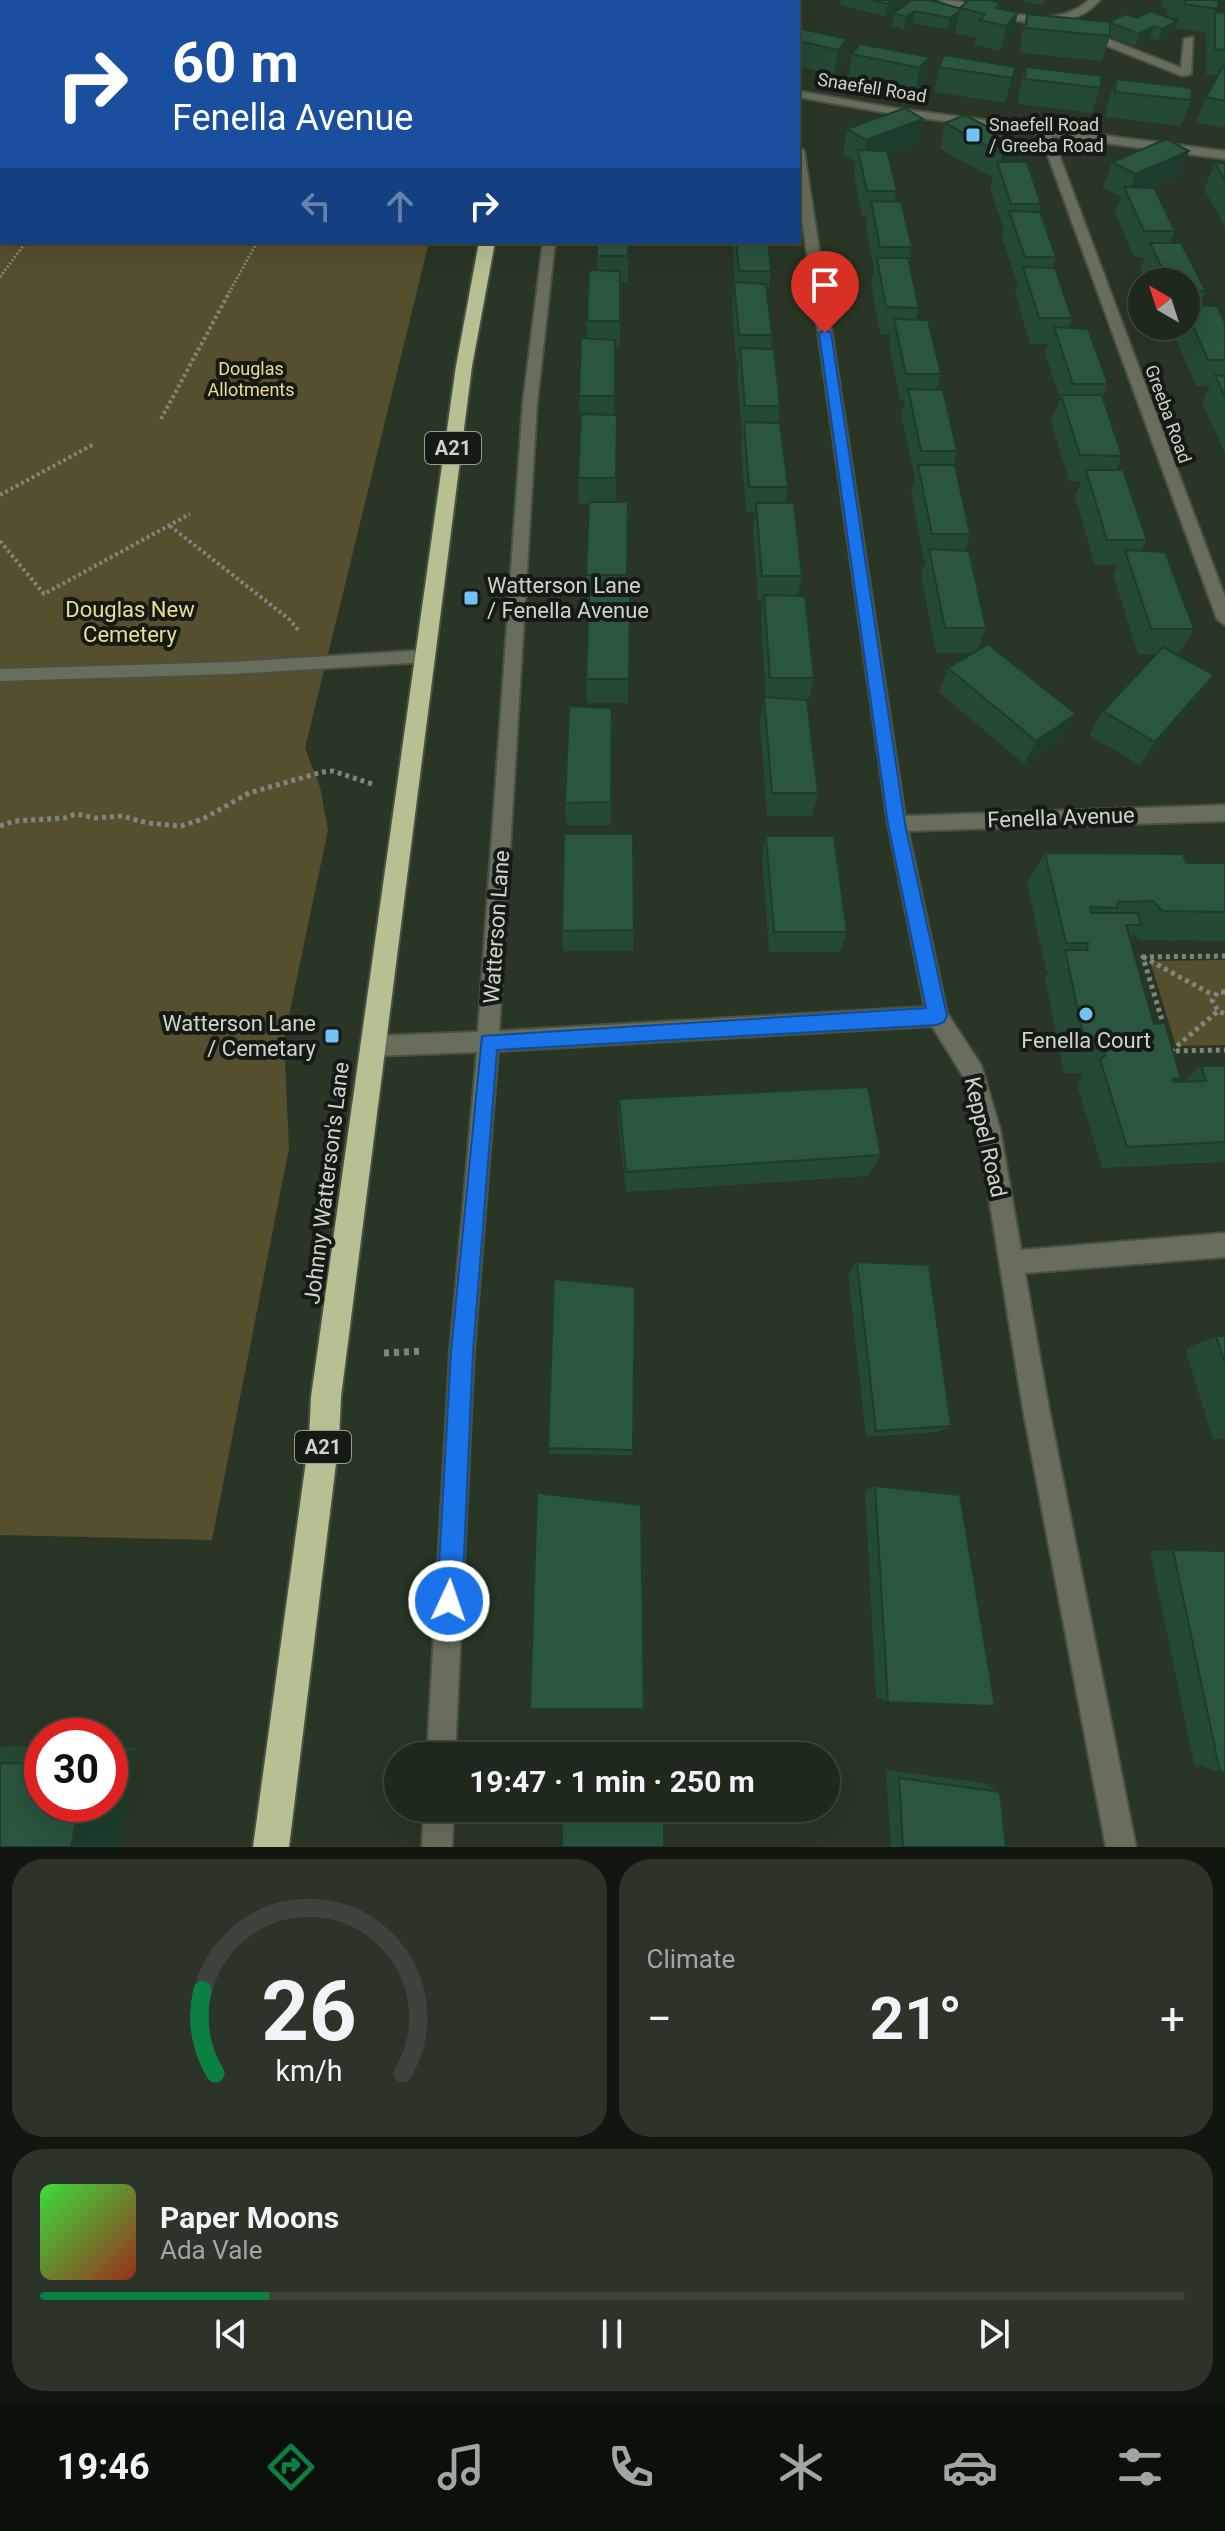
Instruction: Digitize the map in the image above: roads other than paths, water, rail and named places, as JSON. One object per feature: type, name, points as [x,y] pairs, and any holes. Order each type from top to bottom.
[{"type":"highway","name":"Johnny Watterson's Lane","points":[[271,1847],[464,366],[487,244]]},
{"type":"street","points":[[945,0],[1015,17],[1056,18],[1077,14],[1090,8],[1095,0]]},
{"type":"street","points":[[1056,18],[1142,58],[1186,74],[1189,39]]},
{"type":"street","name":"Snaefell Road","points":[[800,95],[899,112],[1225,155]]},
{"type":"street","name":"Greeba Road","points":[[1045,131],[1225,619]]},
{"type":"street","name":"Keppel Road","points":[[800,164],[897,824],[937,1016],[973,1072],[989,1129],[1042,1439],[1121,1847]]},
{"type":"street","name":"Watterson Lane","points":[[442,1742],[462,1352],[488,1042],[530,403],[549,244]]},
{"type":"street","points":[[0,675],[232,668],[426,656]]},
{"type":"street","name":"Fenella Avenue","points":[[897,824],[1225,813]]},
{"type":"street","points":[[373,1046],[937,1016]]},
{"type":"street","points":[[1013,1262],[1225,1245]]},
{"type":"street","points":[[437,1847],[438,1822]]},
{"type":"place","name":"Snaefell Road / Greeba Road","points":[[973,135]]},
{"type":"place","name":"Watterson Lane / Fenella Avenue","points":[[471,598]]},
{"type":"place","name":"Fenella Court","points":[[1086,1014]]},
{"type":"place","name":"Watterson Lane / Cemetary","points":[[332,1036]]},
{"type":"park label","name":"Douglas Allotments","points":[[251,379]]},
{"type":"park label","name":"Douglas New Cemetery","points":[[130,622]]}]
